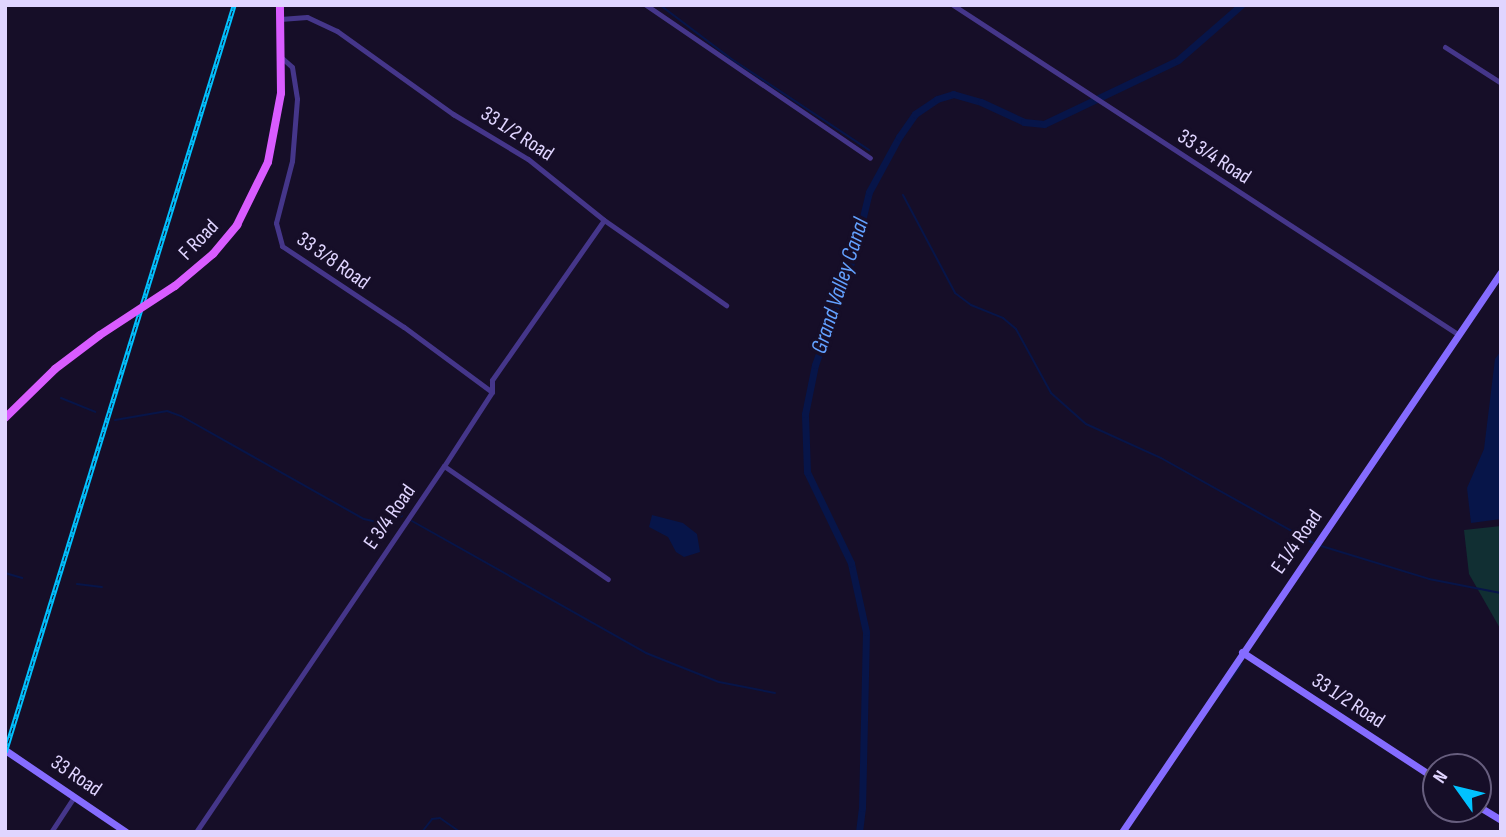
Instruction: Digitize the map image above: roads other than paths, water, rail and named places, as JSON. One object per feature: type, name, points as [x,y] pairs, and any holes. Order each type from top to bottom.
[{"type":"main road","name":"F Road","points":[[5,418],[55,369],[100,335],[175,286],[224,241],[260,185],[279,116],[280,5]]},
{"type":"main road","points":[[280,19],[287,5]]},
{"type":"street","points":[[646,5],[870,158]]},
{"type":"street","name":"33 3/4 Road","points":[[953,5],[1459,335]]},
{"type":"street","name":"33 1/2 Road","points":[[280,19],[307,17],[337,31],[453,114],[528,159],[604,219],[726,305]]},
{"type":"street","points":[[1445,47],[1501,83]]},
{"type":"street","name":"33 3/8 Road","points":[[281,57],[292,67],[297,99],[292,161],[276,223],[282,246],[492,391]]},
{"type":"street","name":"E 3/4 Road","points":[[196,832],[444,466],[492,391],[492,380],[604,219]]},
{"type":"street","name":"E 1/4 Road","points":[[1122,832],[1501,272]]},
{"type":"street","points":[[444,466],[608,579]]},
{"type":"street","name":"33 1/2 Road","points":[[1242,652],[1422,770]]},
{"type":"street","name":"33 Road","points":[[5,750],[126,832]]},
{"type":"street","points":[[51,832],[74,796]]},
{"type":"waterway","points":[[660,5],[730,58],[869,150]]},
{"type":"waterway","name":"Grand Valley Canal","points":[[859,832],[862,808],[866,632],[851,563],[807,472],[805,414],[815,365],[854,254],[869,192],[915,114],[937,99],[953,94],[981,102],[1024,122],[1044,124],[1178,60],[1241,5]]},
{"type":"waterway","points":[[903,195],[955,293],[971,305],[1003,318],[1016,329],[1051,393],[1086,424],[1161,458],[1313,543]]},
{"type":"waterway","points":[[61,398],[95,412]]},
{"type":"waterway","points":[[115,420],[167,411],[181,416],[364,519],[386,524],[402,516]]},
{"type":"waterway","points":[[412,521],[646,653],[719,682],[775,693]]},
{"type":"waterway","points":[[1318,545],[1429,579],[1501,593]]},
{"type":"waterway","points":[[5,573],[22,578]]},
{"type":"waterway","points":[[77,584],[102,587]]},
{"type":"waterway","points":[[1213,703],[1241,665]]},
{"type":"waterway","points":[[422,832],[432,819],[440,818],[460,832]]},
{"type":"railway","points":[[5,752],[234,5]]}]
